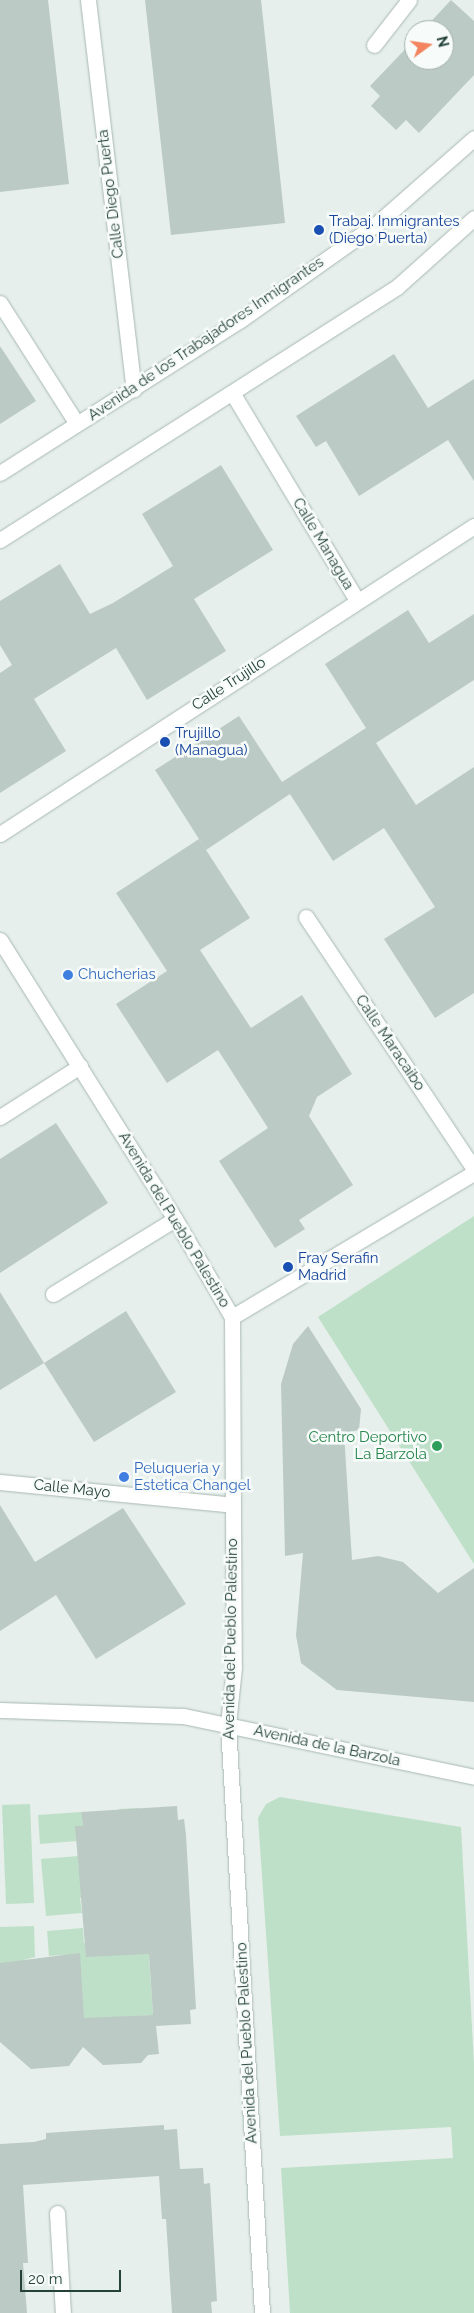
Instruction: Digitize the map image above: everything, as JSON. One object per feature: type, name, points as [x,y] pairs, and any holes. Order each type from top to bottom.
[{"type":"street","name":"Calle Diego Puerta","points":[[88,0],[134,388]]},
{"type":"street","points":[[374,45],[409,0]]},
{"type":"street","name":"Avenida de los Trabajadores Inmigrantes","points":[[0,474],[239,321],[380,221],[474,138]]},
{"type":"street","points":[[0,540],[398,288],[474,218]]},
{"type":"street","points":[[0,303],[77,424]]},
{"type":"street","name":"Calle Managua","points":[[233,394],[357,600],[474,526]]},
{"type":"street","name":"Calle Trujillo","points":[[0,834],[357,600]]},
{"type":"street","name":"Calle Maracaibo","points":[[306,916],[474,1168]]},
{"type":"street","name":"Avenida del Pueblo Palestino","points":[[0,940],[176,1219],[232,1317],[234,1666],[228,1726],[262,2313]]},
{"type":"street","points":[[0,1117],[80,1066]]},
{"type":"street","points":[[232,1317],[474,1173]]},
{"type":"street","points":[[53,1294],[176,1219]]},
{"type":"street","name":"Calle Mayo","points":[[0,1482],[233,1505]]},
{"type":"street","name":"Avenida de la Barzola","points":[[0,1710],[183,1716],[474,1777]]},
{"type":"street","points":[[57,2213],[63,2313]]},
{"type":"green space","name":"Centro Deportivo La Barzola","points":[[474,1216],[474,1564],[318,1317]]},
{"type":"green space","points":[[280,1797],[461,1827],[474,2064],[474,2313],[290,2313],[281,2168],[453,2158],[451,2127],[280,2136],[258,1818],[266,1804]]},
{"type":"green space","points":[[30,1804],[34,1903],[6,1904],[2,1805]]},
{"type":"green space","points":[[139,1808],[153,2015],[0,2024],[66,1958],[62,1955],[49,1956],[47,1931],[83,1928],[84,1943],[130,1954],[119,1809]]},
{"type":"green space","points":[[81,1812],[83,1826],[76,1826],[77,1841],[40,1844],[38,1815]]},
{"type":"green space","points":[[78,1856],[79,1870],[84,1870],[88,1897],[80,1898],[82,1913],[46,1916],[41,1859]]},
{"type":"green space","points":[[34,1926],[35,1957],[0,1966],[0,1927]]},
{"type":"building","points":[[0,0],[48,0],[69,184],[0,192]]},
{"type":"building","points":[[145,0],[261,0],[285,223],[171,235]]},
{"type":"building","points":[[451,0],[474,21],[474,75],[419,133],[406,120],[396,130],[371,106],[380,96],[370,86],[404,50],[404,70],[454,70],[454,20],[432,20]]},
{"type":"building","points":[[0,346],[36,401],[0,424]]},
{"type":"building","points":[[394,354],[428,408],[474,379],[474,481],[448,440],[359,496],[326,441],[316,447],[296,416]]},
{"type":"building","points":[[221,465],[273,550],[194,599],[226,651],[147,700],[116,648],[34,699],[66,751],[0,793],[0,673],[12,665],[0,645],[0,601],[60,564],[90,614],[113,603],[173,566],[142,514]]},
{"type":"building","points":[[408,610],[429,643],[474,614],[474,680],[376,743],[416,805],[474,767],[474,993],[435,1018],[384,939],[435,907],[384,828],[333,861],[290,794],[206,850],[155,770],[239,716],[282,782],[366,728],[325,664]]},
{"type":"building","points":[[199,839],[250,918],[200,950],[251,1028],[302,995],[352,1074],[317,1097],[309,1116],[353,1185],[299,1220],[305,1229],[275,1248],[219,1161],[268,1128],[218,1050],[167,1083],[116,1004],[167,971],[116,893]]},
{"type":"building","points":[[56,1123],[108,1203],[0,1273],[0,1159]]},
{"type":"building","points":[[0,1292],[44,1363],[0,1390]]},
{"type":"building","points":[[126,1311],[176,1392],[94,1442],[44,1363]]},
{"type":"building","points":[[308,1326],[361,1409],[359,1430],[344,1433],[352,1560],[378,1556],[403,1562],[438,1593],[474,1568],[474,1702],[337,1690],[301,1663],[296,1635],[303,1553],[285,1556],[281,1384],[293,1344]]},
{"type":"building","points":[[0,1505],[35,1562],[123,1508],[186,1604],[96,1659],[56,1595],[0,1631]]},
{"type":"building","points":[[177,1806],[178,1820],[184,1819],[186,1835],[196,2009],[190,2010],[191,2024],[156,2026],[159,2054],[148,2055],[141,2063],[103,2065],[83,2047],[69,2066],[31,2069],[0,2042],[0,1963],[80,1953],[84,2018],[153,2015],[149,1954],[86,1957],[75,1826],[83,1826],[81,1812]]},
{"type":"building","points":[[164,2125],[164,2130],[177,2129],[180,2169],[203,2168],[204,2184],[210,2183],[217,2301],[211,2302],[212,2313],[172,2313],[166,2219],[162,2219],[159,2176],[23,2185],[28,2263],[23,2263],[27,2313],[0,2313],[0,2144],[34,2142],[46,2139],[46,2133]]},
{"type":"place","name":"Trabaj. Inmigrantes (Diego Puerta)","points":[[319,230]]},
{"type":"place","name":"Trujillo (Managua)","points":[[165,742]]},
{"type":"place","name":"Chucherias","points":[[68,975]]},
{"type":"place","name":"Fray Serafin Madrid","points":[[288,1267]]},
{"type":"place","name":"Centro Deportivo La Barzola","points":[[437,1446]]},
{"type":"place","name":"Peluqueria y Estetica Changel","points":[[124,1477]]}]
